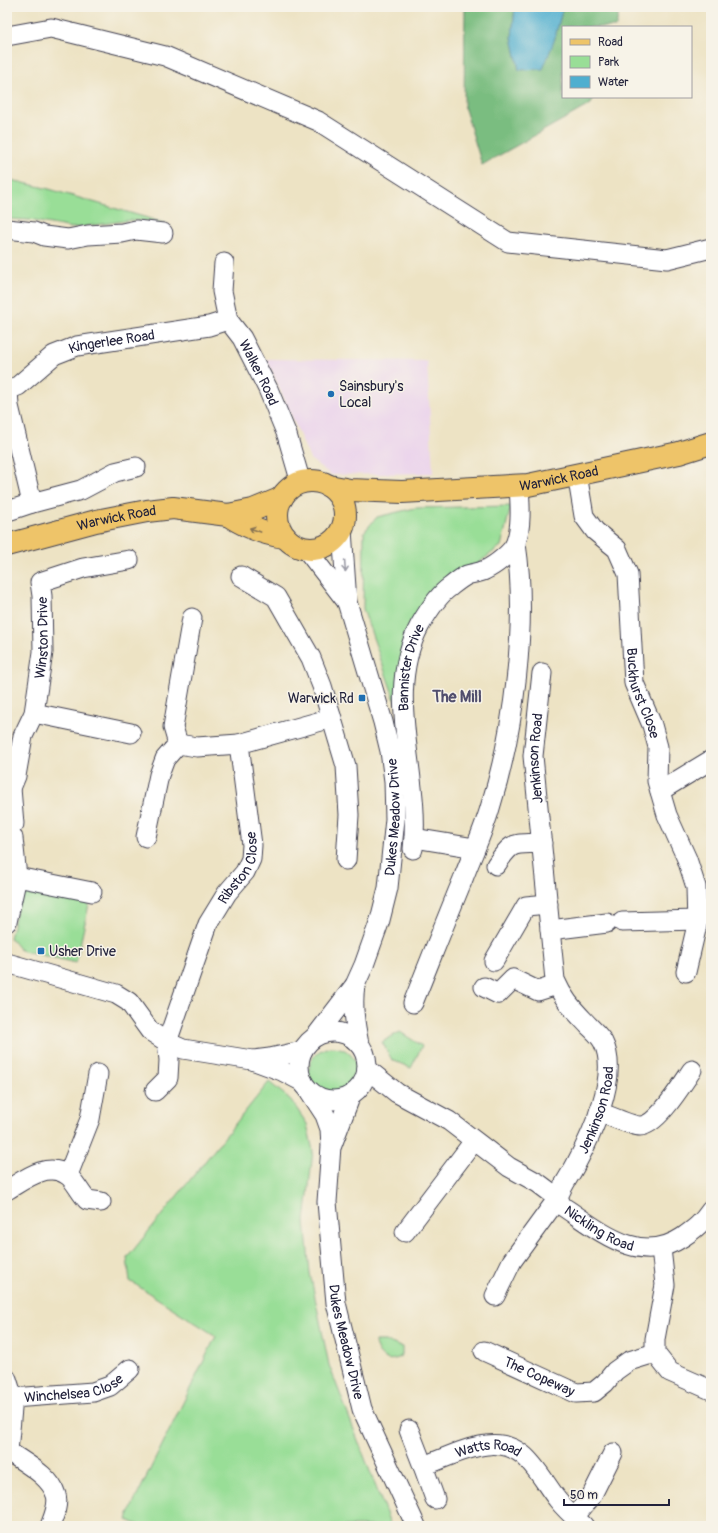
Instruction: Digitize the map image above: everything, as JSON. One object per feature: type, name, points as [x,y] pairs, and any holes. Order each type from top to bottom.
[{"type":"main road","name":"Warwick Road","points":[[329,486],[350,490],[402,492],[519,485],[679,453],[711,442]]},
{"type":"main road","points":[[315,482],[329,486],[337,493],[342,502],[344,523],[336,538],[327,545],[306,549],[291,543],[285,537],[280,528],[277,518],[278,508],[282,498],[287,492],[301,483],[315,482]]},
{"type":"main road","name":"Warwick Road","points":[[344,523],[374,499],[402,492]]},
{"type":"main road","name":"Warwick Road","points":[[7,546],[96,521],[147,511],[173,508],[228,514],[253,510],[282,498]]},
{"type":"main road","name":"Warwick Road","points":[[228,514],[243,525],[255,530],[270,535],[285,537]]},
{"type":"street","points":[[7,36],[51,28],[165,56],[318,121],[508,242],[667,259],[711,248]]},
{"type":"street","points":[[7,229],[34,232],[44,236],[68,239],[88,234],[122,233],[136,230],[163,234]]},
{"type":"street","name":"Walker Road","points":[[224,263],[222,291],[228,320],[242,338],[268,389],[287,435],[301,483]]},
{"type":"street","name":"Kingerlee Road","points":[[32,503],[9,406],[7,390],[18,386],[54,356],[77,346],[210,326],[228,320]]},
{"type":"street","points":[[11,510],[81,490],[115,472],[136,467]]},
{"type":"street","name":"Buckhurst Close","points":[[576,474],[584,516],[595,531],[617,549],[628,574],[634,683],[652,725],[658,748],[657,781],[667,815],[687,859],[696,887],[702,916],[686,972]]},
{"type":"street","points":[[413,1003],[490,809],[500,774],[514,697],[520,622],[520,570],[516,544],[519,526],[519,485]]},
{"type":"street","name":"Dukes Meadow Drive","points":[[344,523],[347,602],[384,722],[394,781],[395,811],[392,862],[388,888],[380,920],[355,985],[353,1002],[354,1023],[359,1044]]},
{"type":"street","name":"Bannister Drive","points":[[475,848],[413,844],[414,802],[403,695],[406,668],[420,625],[448,588],[467,575],[484,570],[500,561],[516,544]]},
{"type":"street","name":"Dukes Meadow Drive","points":[[306,549],[347,602]]},
{"type":"street","name":"Winston Drive","points":[[9,789],[16,776],[22,736],[34,713],[43,652],[42,596],[40,582],[83,568],[129,560]]},
{"type":"street","points":[[240,576],[276,597],[311,658],[332,718],[346,766],[349,815],[346,860]]},
{"type":"street","points":[[178,744],[173,727],[192,618]]},
{"type":"street","name":"Jenkinson Road","points":[[542,673],[533,756],[555,980],[563,998],[603,1041],[607,1053],[609,1078],[599,1112],[576,1164],[561,1187],[558,1198]]},
{"type":"street","points":[[34,713],[130,733]]},
{"type":"street","points":[[178,744],[198,747],[239,744],[332,718]]},
{"type":"street","points":[[146,837],[159,775],[166,759],[178,744]]},
{"type":"street","name":"Ribston Close","points":[[167,1042],[208,924],[227,893],[245,872],[251,859],[252,845],[239,744]]},
{"type":"street","points":[[660,791],[711,760]]},
{"type":"street","points":[[7,922],[17,877],[9,789]]},
{"type":"street","points":[[496,865],[507,849],[512,845],[542,843]]},
{"type":"street","points":[[17,877],[92,892]]},
{"type":"street","points":[[494,961],[526,906],[548,904]]},
{"type":"street","points":[[550,930],[702,916]]},
{"type":"street","points":[[7,964],[116,994],[129,1002],[150,1031],[167,1042],[183,1048],[252,1060],[282,1071],[307,1087],[318,1097],[328,1100],[338,1100],[353,1093],[363,1082],[367,1069],[365,1055],[359,1044],[354,1039],[339,1032],[324,1033],[316,1036],[306,1045],[302,1051],[299,1061],[299,1072],[307,1087]]},
{"type":"street","points":[[484,987],[498,994],[513,979],[538,991],[557,985]]},
{"type":"street","name":"Dukes Meadow Drive","points":[[316,1036],[355,985]]},
{"type":"street","points":[[155,1091],[168,1078],[169,1060],[167,1042]]},
{"type":"street","points":[[252,1060],[270,1058],[302,1051]]},
{"type":"street","name":"Nickling Road","points":[[367,1069],[397,1093],[449,1121],[508,1167],[538,1183],[558,1198],[562,1206],[623,1244],[644,1248],[661,1248],[674,1243],[708,1222]]},
{"type":"street","points":[[599,1112],[640,1126],[648,1124],[657,1117],[692,1070]]},
{"type":"street","points":[[68,1175],[90,1119],[98,1074]]},
{"type":"street","name":"Dukes Meadow Drive","points":[[307,1087],[325,1115],[330,1129],[332,1146],[327,1202],[336,1304],[362,1409],[416,1526]]},
{"type":"street","name":"Dukes Meadow Drive","points":[[332,1146],[353,1093]]},
{"type":"street","name":"Nickling Road","points":[[353,1093],[397,1093]]},
{"type":"street","points":[[406,1232],[474,1141]]},
{"type":"street","points":[[7,1190],[39,1171],[52,1170],[68,1175],[87,1200],[101,1202]]},
{"type":"street","points":[[495,1296],[512,1261],[558,1198]]},
{"type":"street","points":[[661,1248],[665,1285],[655,1339],[655,1353],[670,1372],[711,1390]]},
{"type":"street","name":"The Copeway","points":[[484,1351],[576,1393],[594,1392],[605,1383],[615,1371],[629,1361],[655,1353]]},
{"type":"street","name":"Winchelsea Close","points":[[13,1398],[93,1392],[110,1386],[130,1367]]},
{"type":"street","name":"Winchelsea Close","points":[[7,1379],[13,1398],[7,1452],[48,1481],[57,1496],[55,1512],[50,1526]]},
{"type":"street","points":[[409,1430],[435,1499]]},
{"type":"street","name":"Watts Road","points":[[423,1466],[488,1445],[507,1447],[523,1454],[537,1468],[558,1501],[579,1521],[614,1453]]},
{"type":"shaded area","points":[[267,359],[427,361],[433,473],[331,475],[310,459]]},
{"type":"green space","points":[[465,7],[515,7],[512,37],[519,70],[554,41],[563,7],[620,7],[616,26],[562,26],[562,98],[594,98],[591,104],[482,165],[464,106]]},
{"type":"green space","points":[[7,179],[49,189],[168,224],[132,220],[72,228],[29,220],[7,219]]},
{"type":"green space","points":[[511,506],[501,546],[432,598],[397,706],[363,609],[364,532],[377,517],[415,508]]},
{"type":"green space","points":[[32,887],[90,900],[76,963],[20,950],[10,938],[21,893]]},
{"type":"green space","points":[[400,1032],[422,1046],[411,1068],[392,1060],[382,1042]]},
{"type":"green space","points":[[328,1047],[338,1047],[350,1054],[357,1066],[357,1076],[350,1088],[338,1095],[328,1095],[320,1091],[313,1084],[309,1076],[309,1066],[313,1058],[320,1051]]},
{"type":"green space","points":[[269,1082],[291,1100],[307,1124],[313,1151],[305,1221],[310,1273],[329,1365],[391,1526],[142,1526],[127,1520],[134,1502],[216,1336],[130,1281],[127,1258]]},
{"type":"green space","points":[[375,1341],[385,1341],[402,1347],[402,1355],[392,1360],[384,1358],[378,1351]]},
{"type":"water","points":[[515,7],[563,7],[554,41],[543,69],[519,70],[512,37]]},
{"type":"place","name":"Sainsbury's Local","points":[[331,394]]},
{"type":"place","name":"Warwick Rd","points":[[362,698]]},
{"type":"place","name":"Usher Drive","points":[[41,951]]},
{"type":"district","name":"The Mill","points":[[457,696]]}]
